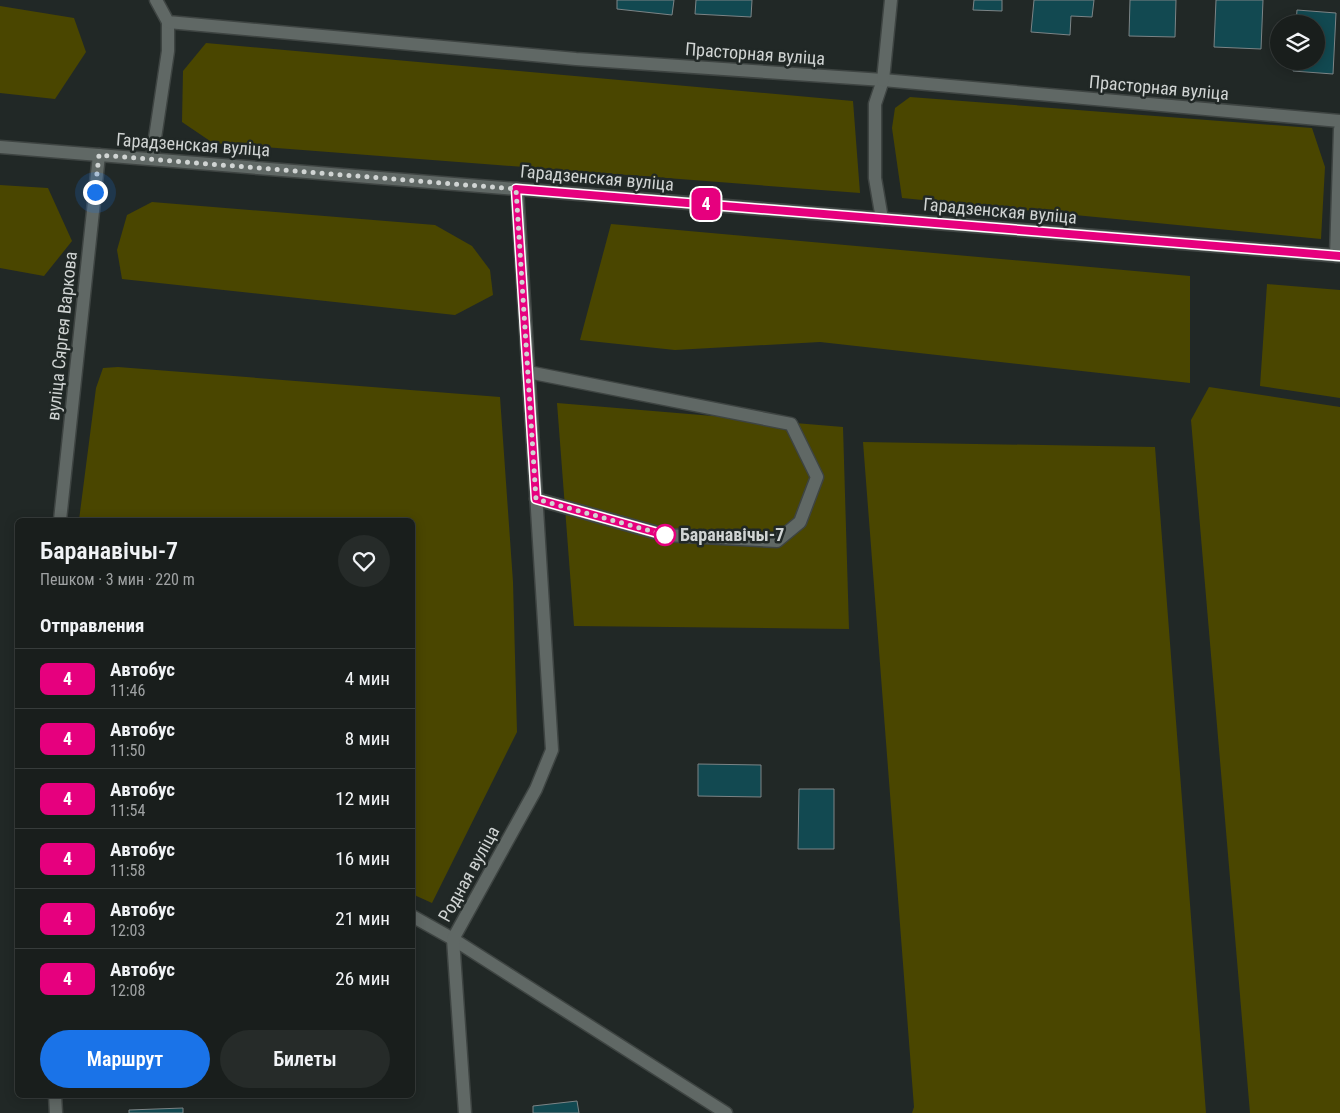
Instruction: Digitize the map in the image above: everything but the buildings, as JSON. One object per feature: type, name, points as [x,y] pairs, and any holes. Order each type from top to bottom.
[{"type":"street","points":[[152,158],[168,51],[168,22],[156,0]]},
{"type":"street","points":[[882,218],[876,178],[875,104],[883,80],[890,0]]},
{"type":"street","name":"Прасторная вуліца","points":[[168,22],[576,59],[883,80],[1340,122]]},
{"type":"street","points":[[1338,256],[1340,129]]},
{"type":"street","name":"Гарадзенская вуліца","points":[[0,147],[1338,256]]},
{"type":"street","name":"вуліца Сяргея Варкова","points":[[60,518],[99,155]]},
{"type":"street","points":[[516,189],[536,499],[665,535],[776,541],[800,522],[817,477],[790,424],[528,372]]},
{"type":"street","name":"Родная вуліца","points":[[465,1113],[453,939],[536,789],[552,750],[536,499]]},
{"type":"street","points":[[415,918],[453,939],[726,1113]]},
{"type":"street","points":[[55,1098],[56,1113]]},
{"type":"shaded area","points":[[0,6],[74,18],[86,52],[55,99],[0,93]]},
{"type":"shaded area","points":[[206,43],[853,101],[860,193],[213,143],[182,122],[183,71]]},
{"type":"shaded area","points":[[910,97],[1312,128],[1325,167],[1321,239],[902,198],[892,128],[895,108]]},
{"type":"shaded area","points":[[0,185],[48,188],[72,241],[44,276],[0,268]]},
{"type":"shaded area","points":[[152,202],[435,225],[472,246],[490,270],[493,295],[455,315],[122,279],[117,250],[127,215]]},
{"type":"shaded area","points":[[611,224],[1190,276],[1190,383],[820,342],[675,350],[580,340]]},
{"type":"shaded area","points":[[1267,284],[1340,290],[1340,398],[1260,386]]},
{"type":"shaded area","points":[[118,367],[500,397],[513,582],[517,732],[432,903],[415,895],[415,518],[79,518],[96,388],[103,368]]},
{"type":"shaded area","points":[[1209,387],[1340,407],[1340,1113],[1250,1113],[1191,420]]},
{"type":"shaded area","points":[[557,403],[843,427],[849,629],[574,626]]},
{"type":"shaded area","points":[[863,442],[1155,447],[1206,1113],[912,1113],[914,1107]]},
{"type":"bus line","name":"4","points":[[665,535],[536,499],[516,189],[1340,256]]},
{"type":"place","name":"Баранавічы-7","points":[[665,535]]},
{"type":"route","points":[[95,192],[99,155],[516,189],[536,499],[665,535]]}]
